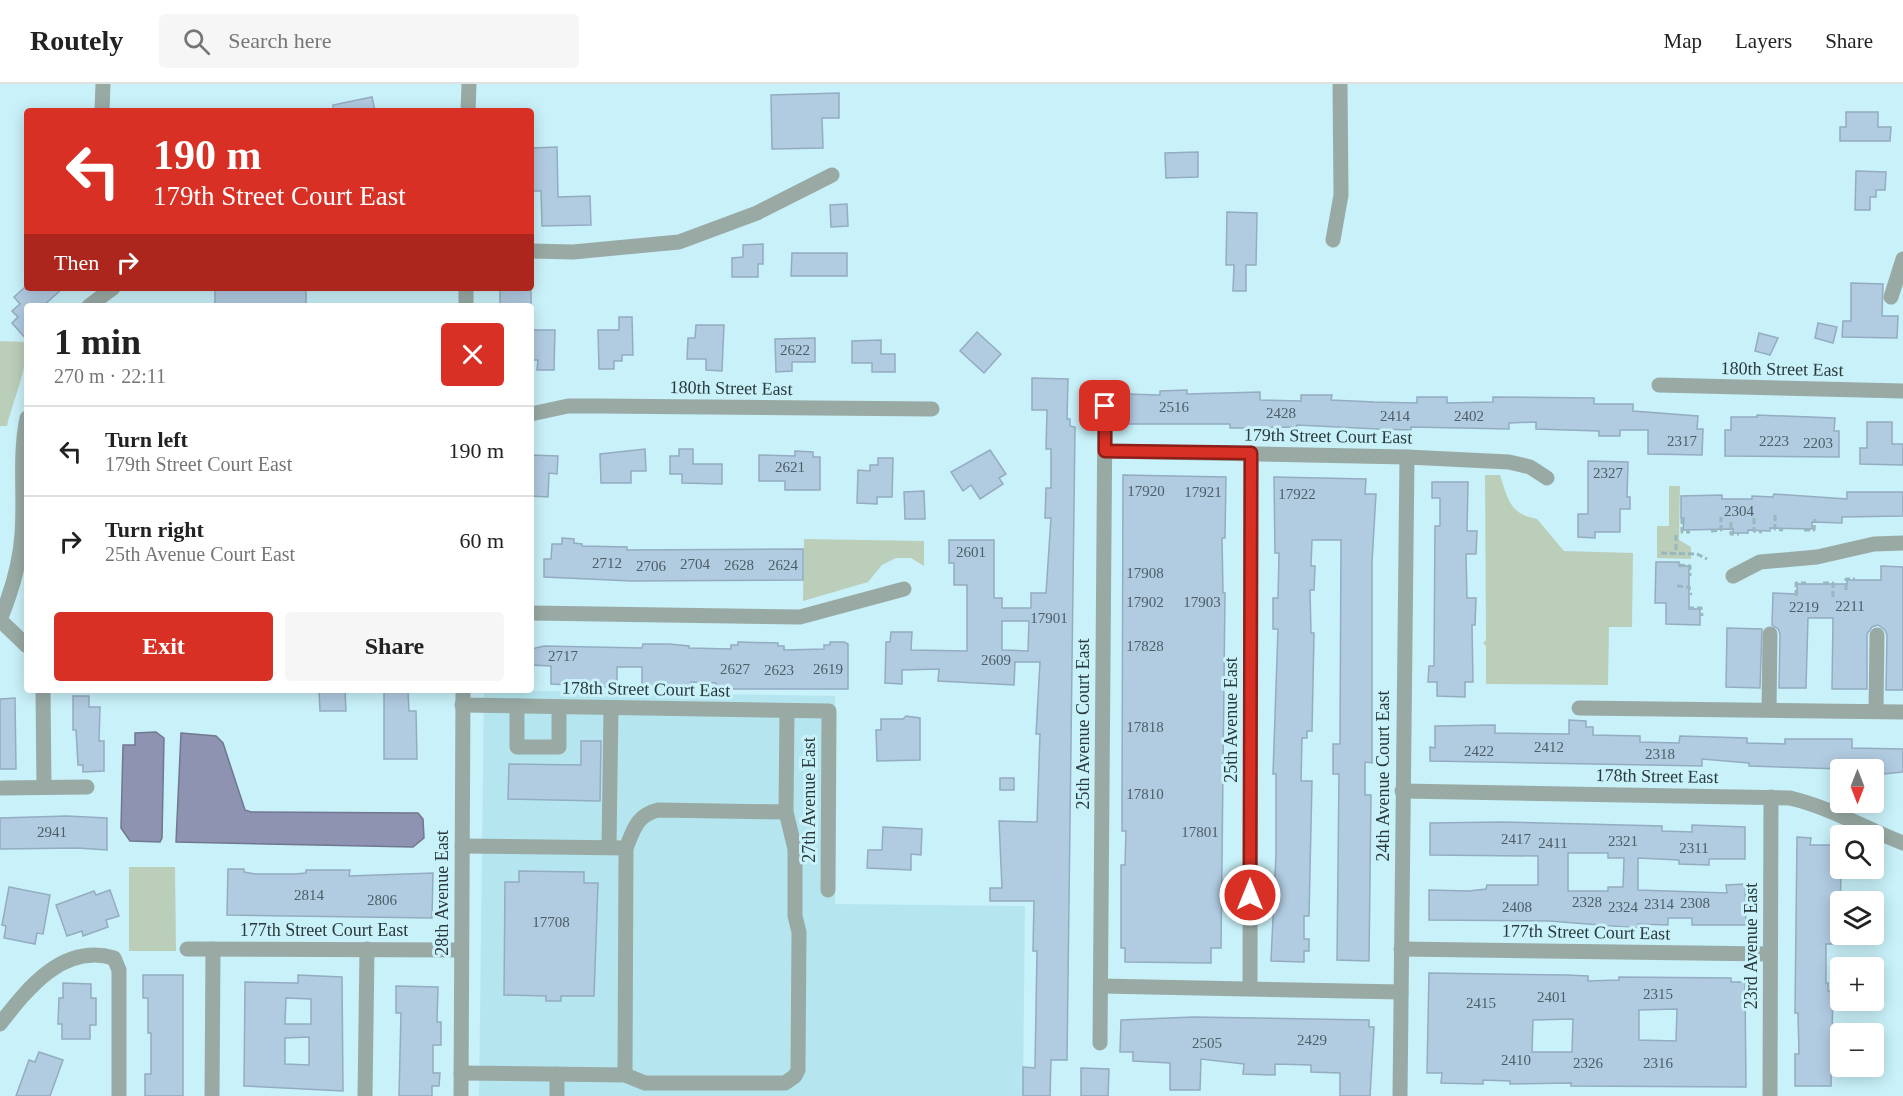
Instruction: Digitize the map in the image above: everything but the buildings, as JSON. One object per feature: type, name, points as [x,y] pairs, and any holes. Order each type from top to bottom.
[{"type":"street","points":[[102,108],[103,84]]},
{"type":"street","points":[[468,108],[469,84]]},
{"type":"street","points":[[1333,240],[1339,218],[1341,195],[1340,84]]},
{"type":"street","points":[[534,249],[573,252],[679,242],[757,213],[832,175]]},
{"type":"street","points":[[1891,297],[1903,259]]},
{"type":"street","points":[[93,303],[109,291]]},
{"type":"street","name":"180th Street East","points":[[1659,385],[1903,391]]},
{"type":"street","name":"180th Street East","points":[[534,413],[568,406],[932,409]]},
{"type":"street","name":"25th Avenue Court East","points":[[1100,1042],[1105,406]]},
{"type":"street","points":[[24,447],[22,535],[17,571],[0,620],[24,643]]},
{"type":"street","name":"179th Street Court East","points":[[1105,451],[1407,457],[1509,462],[1530,467],[1547,478]]},
{"type":"street","name":"25th Avenue East","points":[[1250,987],[1251,453]]},
{"type":"street","name":"24th Avenue Court East","points":[[1401,1096],[1402,791],[1407,457]]},
{"type":"street","points":[[1733,576],[1760,562],[1817,557],[1874,544],[1903,543]]},
{"type":"street","points":[[534,613],[800,617],[904,589]]},
{"type":"street","points":[[1769,710],[1770,634]]},
{"type":"street","points":[[1876,711],[1877,635]]},
{"type":"street","points":[[43,693],[44,786]]},
{"type":"street","name":"178th Street Court East","points":[[462,698],[517,706],[829,711]]},
{"type":"street","name":"28th Avenue East","points":[[461,1096],[462,698]]},
{"type":"street","points":[[517,706],[517,747],[559,747],[559,707]]},
{"type":"street","points":[[609,847],[611,708]]},
{"type":"street","points":[[1579,708],[1903,712]]},
{"type":"street","points":[[461,1073],[625,1075],[645,1083],[732,1090],[791,1081],[798,1070],[799,932],[795,916],[795,849],[786,812],[787,711]]},
{"type":"street","name":"27th Avenue East","points":[[828,890],[829,711]]},
{"type":"street","points":[[2,788],[87,786]]},
{"type":"street","name":"178th Street East","points":[[1402,791],[1771,797],[1814,804],[1903,843]]},
{"type":"street","name":"23rd Avenue East","points":[[1770,1096],[1771,797]]},
{"type":"street","points":[[625,1075],[626,848],[636,822],[649,812],[658,810],[786,812]]},
{"type":"street","points":[[462,846],[626,848]]},
{"type":"street","name":"177th Street Court East","points":[[188,949],[461,950]]},
{"type":"street","points":[[212,1096],[213,949]]},
{"type":"street","points":[[365,1096],[367,949]]},
{"type":"street","name":"177th Street Court East","points":[[1401,949],[1770,954]]},
{"type":"street","points":[[0,1024],[24,993],[60,964],[80,956],[102,955],[114,958],[119,970],[119,1096]]},
{"type":"street","points":[[1101,986],[1250,987],[1401,992]]},
{"type":"street","points":[[557,1074],[557,1096]]},
{"type":"path","points":[[1775,516],[1775,530],[1783,530]]},
{"type":"path","points":[[1712,531],[1721,530],[1721,517]]},
{"type":"path","points":[[1682,518],[1682,532],[1690,532]]},
{"type":"path","points":[[1754,518],[1754,531],[1762,532]]},
{"type":"path","points":[[1804,530],[1814,530],[1815,519]]},
{"type":"path","points":[[1731,522],[1731,534],[1739,534]]},
{"type":"path","points":[[1676,535],[1676,553]]},
{"type":"path","points":[[1661,553],[1697,554],[1707,559]]},
{"type":"path","points":[[1679,566],[1690,566],[1690,576]]},
{"type":"path","points":[[1846,590],[1846,579],[1855,579]]},
{"type":"path","points":[[1796,596],[1796,582],[1806,582]]},
{"type":"path","points":[[1823,582],[1833,583],[1833,597]]},
{"type":"path","points":[[1677,586],[1689,587],[1691,596]]},
{"type":"path","points":[[1688,608],[1701,608],[1702,616]]},
{"type":"shaded area","points":[[534,691],[835,696],[835,904],[1025,906],[1023,1096],[479,1096],[484,693],[534,693]]},
{"type":"shaded area","points":[[156,732],[164,738],[162,838],[160,842],[130,841],[121,828],[123,745],[135,745],[135,733]]},
{"type":"shaded area","points":[[181,733],[216,736],[223,743],[245,810],[251,812],[418,813],[423,819],[424,838],[413,847],[176,842]]},
{"type":"green space","points":[[0,341],[24,342],[23,374],[7,426],[0,426]]},
{"type":"green space","points":[[1485,475],[1500,475],[1511,505],[1521,514],[1537,519],[1564,551],[1633,553],[1632,627],[1609,627],[1608,685],[1486,684],[1486,646],[1483,643],[1486,640]]},
{"type":"green space","points":[[1669,486],[1680,486],[1679,540],[1691,547],[1691,559],[1657,558],[1657,526],[1669,526]]},
{"type":"green space","points":[[804,539],[924,541],[924,566],[911,558],[896,558],[882,565],[868,582],[803,601]]},
{"type":"green space","points":[[129,867],[175,867],[176,951],[129,951]]},
{"type":"route","points":[[1105,406],[1105,451],[1251,453],[1250,895]]}]
